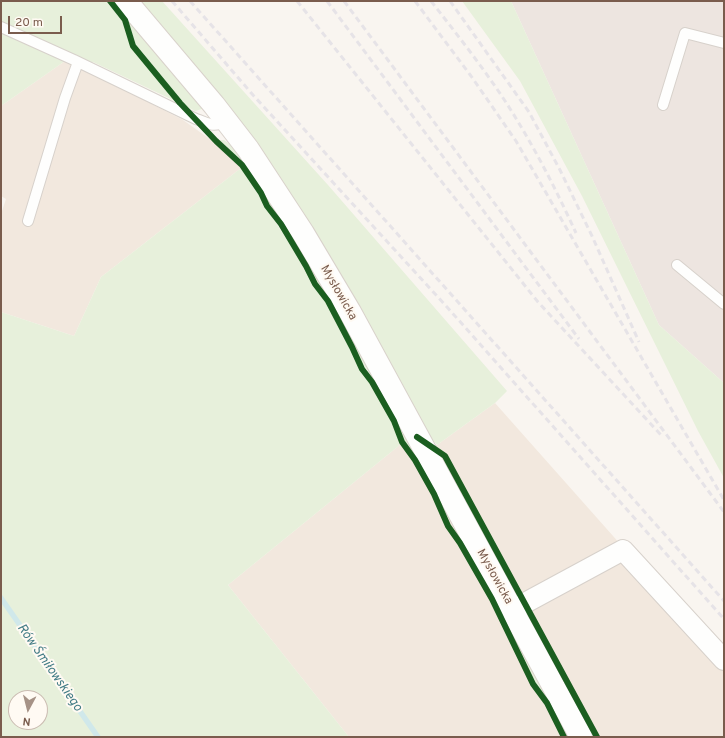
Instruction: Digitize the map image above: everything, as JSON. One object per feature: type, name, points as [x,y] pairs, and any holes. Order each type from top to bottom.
[{"type":"street","name":"Mysłowicka","points":[[126,1],[191,76],[248,149],[282,199],[353,319],[581,737]]},
{"type":"street","name":"Mysłowicka","points":[[512,610],[623,550],[724,660]]},
{"type":"lane","points":[[1,27],[78,62],[196,120],[213,126],[218,126],[227,122]]},
{"type":"lane","points":[[663,105],[685,33],[724,43]]},
{"type":"lane","points":[[28,221],[65,98],[78,62]]},
{"type":"lane","points":[[678,265],[724,304]]},
{"type":"shaded area","points":[[511,1],[724,1],[724,383],[659,325]]},
{"type":"shaded area","points":[[65,61],[96,75],[183,120],[214,142],[235,160],[241,168],[101,277],[74,336],[1,312],[1,214],[6,199],[1,196],[1,106]]},
{"type":"shaded area","points":[[495,403],[724,661],[724,737],[349,737],[228,585],[401,444],[437,445]]},
{"type":"green space","points":[[1,1],[106,1],[125,24],[131,47],[175,101],[93,62],[65,61],[1,106]]},
{"type":"green space","points":[[112,1],[114,1],[153,45],[203,107],[202,109],[195,111],[186,106],[136,46],[128,20]]},
{"type":"green space","points":[[139,1],[162,1],[328,185],[507,391],[495,403],[437,445],[426,432]]},
{"type":"green space","points":[[462,1],[511,1],[659,325],[724,383],[724,478],[698,431],[582,196],[520,81]]},
{"type":"green space","points":[[219,140],[224,140],[234,147],[258,180],[327,291],[431,481],[430,483],[418,461],[405,442],[376,383],[361,361],[354,344],[330,300],[321,289],[307,262],[270,207],[263,192],[246,165]]},
{"type":"green space","points":[[241,168],[303,265],[317,291],[326,303],[357,363],[371,384],[393,425],[401,444],[228,585],[349,737],[1,737],[1,312],[74,336],[101,277]]},
{"type":"green space","points":[[518,647],[522,647],[550,698],[547,700],[537,685]]},
{"type":"waterway","name":"Rów Śmiłowskiego","points":[[1,598],[98,737]]},
{"type":"railway","points":[[172,1],[253,95],[447,307],[724,619]]},
{"type":"railway","points":[[190,1],[724,601]]},
{"type":"railway","points":[[297,1],[538,302],[661,435]]},
{"type":"railway","points":[[327,1],[579,339]]},
{"type":"railway","points":[[344,1],[724,512]]},
{"type":"railway","points":[[415,1],[471,76],[516,141],[724,500]]},
{"type":"railway","points":[[431,1],[510,109],[528,138],[576,233]]},
{"type":"railway","points":[[450,1],[529,112],[560,170],[592,236],[639,342]]},
{"type":"cycle path","points":[[110,1],[125,20],[133,46],[180,103],[216,141],[242,165],[261,193],[267,206],[281,224],[315,284],[328,301],[362,369],[372,382],[394,421],[402,442],[415,460],[434,494],[448,526],[460,543],[492,599],[533,684],[547,703],[564,737]]},
{"type":"cycle path","points":[[417,437],[445,456],[597,737]]}]
